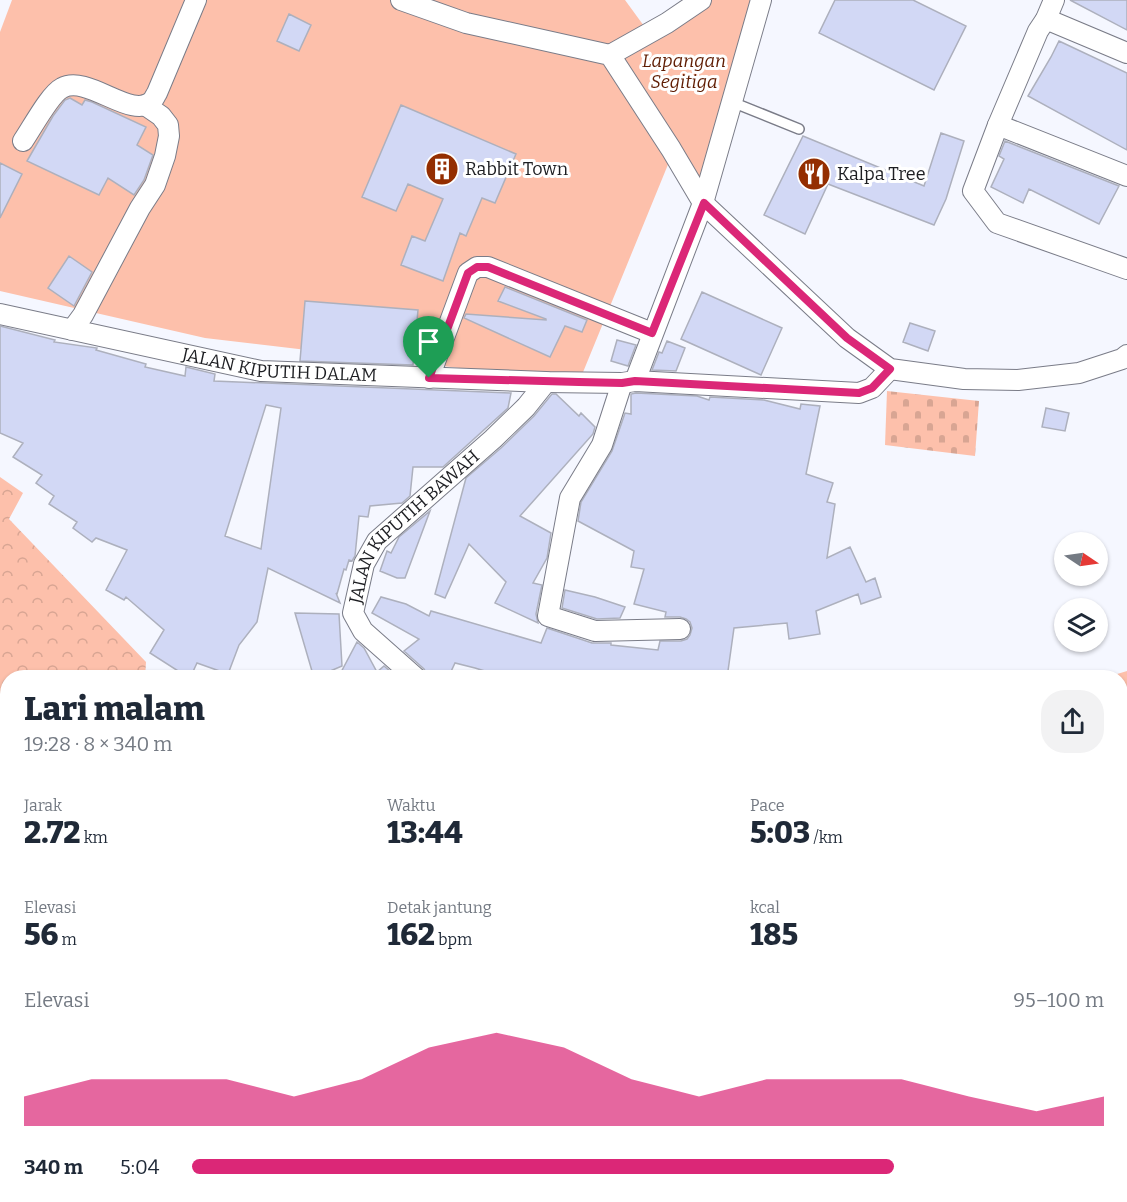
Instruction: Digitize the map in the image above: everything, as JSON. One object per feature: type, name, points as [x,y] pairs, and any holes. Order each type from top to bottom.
[{"type":"street","points":[[23,141],[53,96],[59,89],[66,86],[93,90],[137,106],[152,101],[196,0]]},
{"type":"street","points":[[401,0],[466,23],[610,55],[667,23],[701,0]]},
{"type":"street","points":[[680,629],[595,631],[548,616],[570,498],[602,445],[628,382],[652,333],[704,203],[761,0]]},
{"type":"street","points":[[1054,0],[1038,31],[998,125],[973,191],[997,223],[1127,269]]},
{"type":"street","points":[[1046,19],[1127,53]]},
{"type":"street","points":[[610,55],[704,203],[847,338],[890,369],[964,378],[1018,380],[1079,373],[1122,359],[1127,355]]},
{"type":"street","points":[[72,330],[140,208],[156,184],[162,167],[169,136],[168,125],[161,116],[145,105]]},
{"type":"street","points":[[998,125],[1127,176]]},
{"type":"street","points":[[429,378],[468,273],[477,267],[488,267],[652,333]]},
{"type":"street","name":"JALAN KIPUTIH DALAM","points":[[0,314],[261,371],[546,382],[628,382],[859,393],[872,388],[890,369]]},
{"type":"street","name":"JALAN KIPUTIH BAWAH","points":[[407,670],[363,632],[353,613],[364,564],[377,541],[493,439],[526,407],[546,382]]},
{"type":"lane","points":[[732,102],[800,129]]},
{"type":"green space","name":"Lapangan Segitiga","points":[[12,0],[625,0],[652,37],[710,0],[754,0],[700,182],[676,145],[579,382],[205,338],[0,291],[0,32]]},
{"type":"green space","points":[[887,391],[979,401],[975,456],[885,445]]},
{"type":"green space","points":[[0,477],[23,493],[9,519],[146,662],[146,670],[0,670]]},
{"type":"building","points":[[835,0],[913,0],[966,26],[934,90],[819,33]]},
{"type":"building","points":[[1070,0],[1127,0],[1127,30]]},
{"type":"building","points":[[289,14],[311,25],[299,51],[277,41]]},
{"type":"building","points":[[1059,41],[1127,73],[1127,150],[1028,96]]},
{"type":"building","points":[[70,98],[82,105],[85,100],[92,102],[146,127],[137,145],[153,155],[144,180],[134,195],[108,178],[99,195],[27,161],[53,116],[65,100]]},
{"type":"building","name":"Rabbit Town","points":[[401,105],[516,154],[495,203],[482,198],[466,236],[460,233],[443,281],[401,265],[412,236],[425,241],[443,199],[408,184],[396,211],[362,197]]},
{"type":"building","points":[[941,133],[964,141],[946,199],[934,225],[828,184],[805,234],[764,215],[803,136],[924,186]]},
{"type":"building","points":[[1005,141],[1119,186],[1099,224],[1029,189],[1023,203],[991,187],[1004,159],[999,156]]},
{"type":"building","points":[[0,163],[22,174],[0,218]]},
{"type":"building","points":[[69,256],[92,272],[74,306],[48,288]]},
{"type":"building","points":[[505,287],[587,320],[582,332],[565,326],[550,357],[464,318],[466,314],[546,320],[498,301]]},
{"type":"building","points":[[702,292],[782,328],[761,375],[681,339]]},
{"type":"building","points":[[305,301],[418,310],[413,365],[300,361]]},
{"type":"building","points":[[910,323],[935,331],[928,351],[903,342]]},
{"type":"building","points":[[0,326],[55,340],[54,342],[97,348],[96,350],[146,364],[145,367],[185,376],[186,367],[215,374],[214,381],[511,393],[508,408],[443,467],[413,467],[410,496],[402,503],[370,506],[368,517],[359,516],[355,556],[352,561],[349,560],[346,570],[344,569],[336,593],[340,603],[268,568],[257,622],[239,645],[230,670],[217,670],[197,663],[194,670],[177,670],[150,653],[164,630],[126,597],[124,600],[106,590],[127,550],[96,538],[92,542],[73,528],[77,522],[49,504],[54,496],[36,483],[42,475],[13,457],[23,443],[0,433]],"holes":[[[266,405],[281,408],[261,549],[225,536]]]},
{"type":"building","points":[[617,340],[636,345],[628,366],[611,361]]},
{"type":"building","points":[[667,341],[685,348],[676,371],[652,370],[659,352],[662,353]]},
{"type":"building","points":[[552,394],[556,394],[579,416],[581,413],[595,427],[593,434],[520,516],[551,533],[547,558],[533,583],[542,585],[536,614],[538,623],[495,603],[506,582],[469,544],[445,598],[435,594],[466,478],[534,416]]},
{"type":"building","points":[[631,394],[697,396],[709,400],[710,397],[764,400],[800,409],[801,404],[820,406],[806,474],[833,483],[827,502],[835,504],[827,558],[850,547],[866,582],[875,578],[881,597],[861,604],[858,594],[816,611],[820,634],[789,639],[787,623],[734,628],[728,670],[482,670],[455,663],[452,670],[425,670],[404,651],[419,639],[372,613],[381,597],[406,604],[429,616],[431,611],[541,643],[547,628],[592,643],[611,643],[611,645],[658,650],[660,641],[681,641],[690,635],[692,628],[686,619],[665,617],[666,612],[634,604],[644,569],[631,567],[634,551],[578,521],[581,502],[612,451],[625,413],[631,414]]},
{"type":"building","points":[[1046,408],[1069,413],[1065,431],[1042,427]]},
{"type":"building","points":[[430,511],[405,578],[397,578],[380,571],[387,551],[391,553],[399,537]]},
{"type":"building","points":[[565,590],[625,607],[620,618],[597,619],[562,608]]},
{"type":"building","points":[[295,613],[339,614],[342,666],[333,670],[312,670]]},
{"type":"building","points":[[357,642],[364,648],[376,670],[342,670]]},
{"type":"place","name":"Rabbit Town","points":[[442,169]]},
{"type":"place","name":"Kalpa Tree","points":[[814,174]]},
{"type":"route","points":[[704,203],[847,338],[890,369],[872,388],[859,393],[635,381],[622,383],[429,378],[468,273],[477,267],[488,267],[652,333],[704,203]]}]
